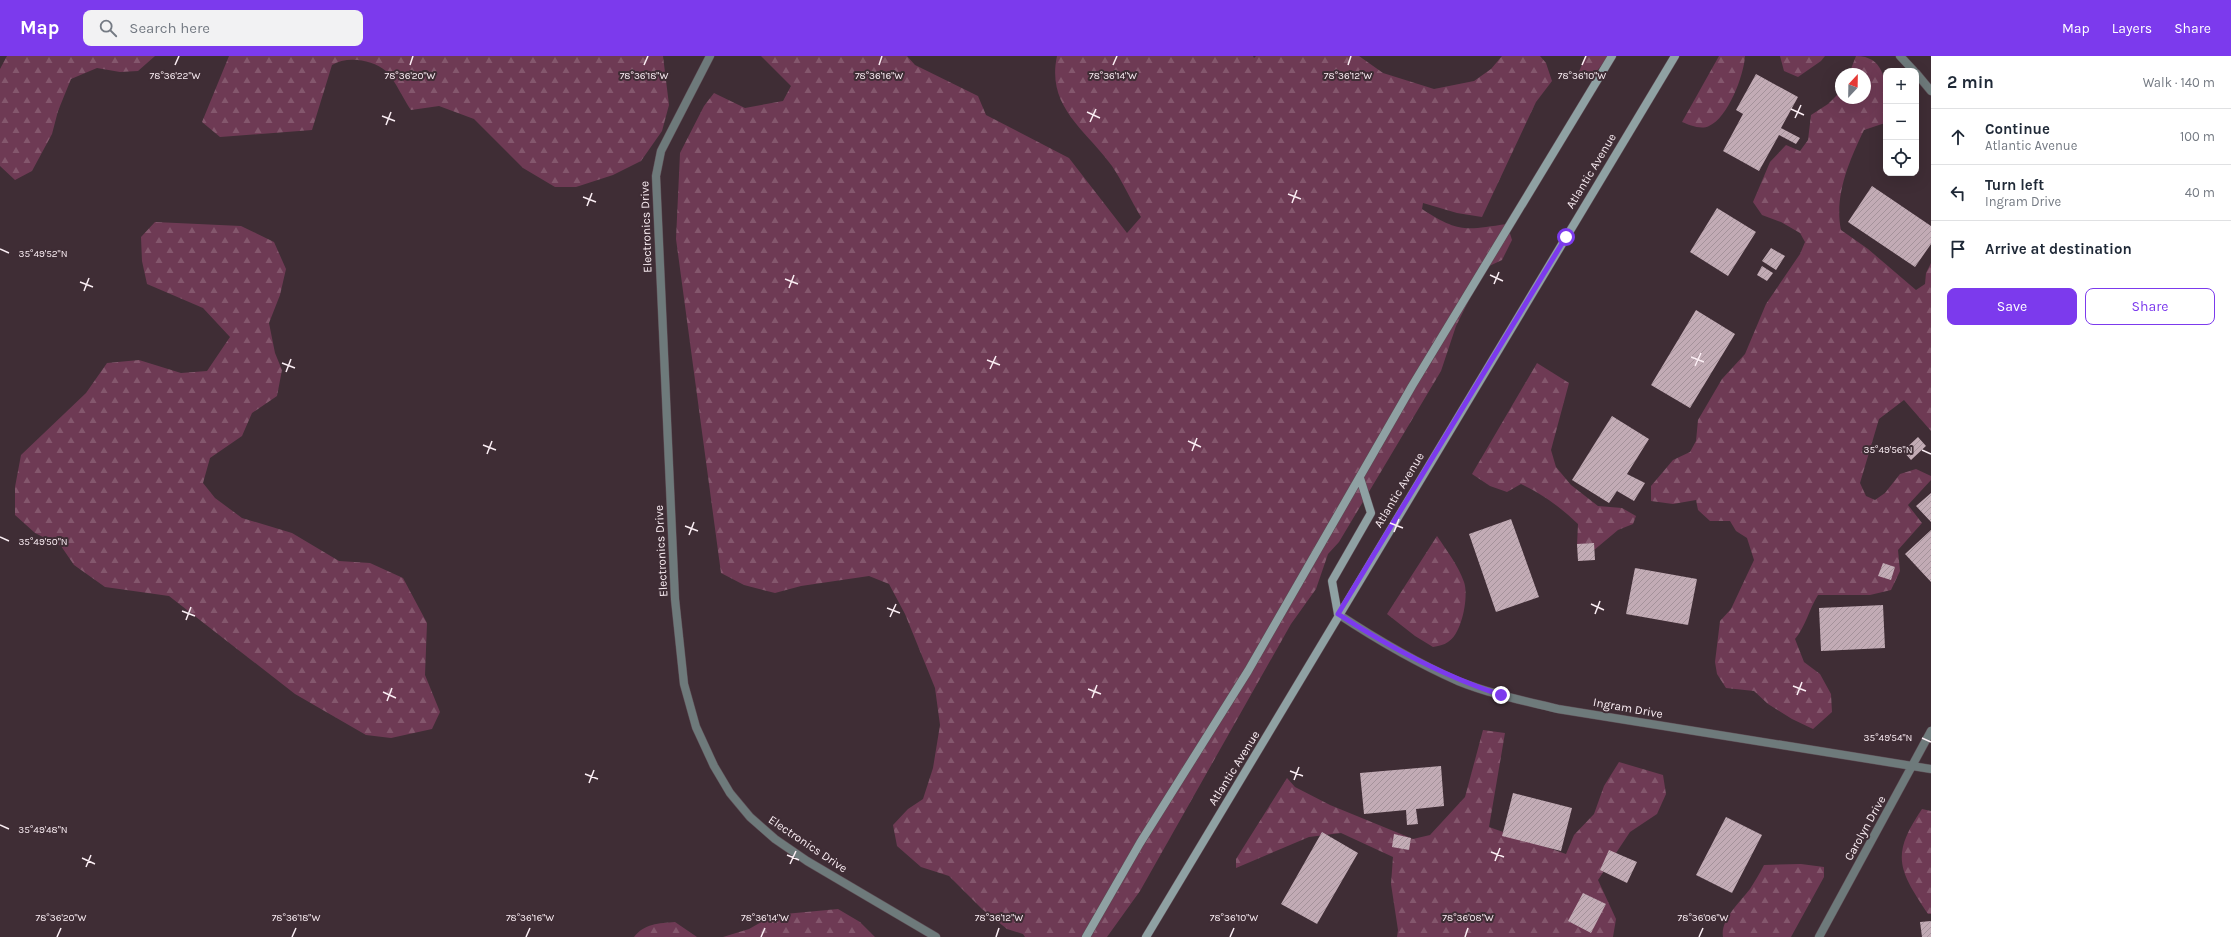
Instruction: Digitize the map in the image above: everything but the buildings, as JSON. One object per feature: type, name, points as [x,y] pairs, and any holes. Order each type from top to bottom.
[{"type":"main road","points":[[1086,937],[1140,843],[1248,671],[1412,386],[1612,56]]},
{"type":"main road","name":"Atlantic Avenue","points":[[1146,937],[1338,614],[1675,56]]},
{"type":"main road","points":[[1338,614],[1332,581],[1371,514],[1360,478]]},
{"type":"street","name":"Electronics Drive","points":[[710,56],[661,150],[656,176],[675,599],[684,684],[696,727],[714,766],[730,793],[750,817],[775,839],[807,861],[936,937]]},
{"type":"street","points":[[1900,56],[1911,68]]},
{"type":"street","points":[[1919,77],[1931,91]]},
{"type":"street","name":"Ingram Drive","points":[[1338,614],[1413,658],[1458,680],[1501,695],[1558,709],[1931,769]]},
{"type":"street","name":"Carolyn Drive","points":[[1818,937],[1931,731]]},
{"type":"green space","points":[[7,56],[155,56],[138,71],[120,72],[97,68],[71,79],[58,111],[52,134],[32,171],[15,180],[0,166],[0,69]]},
{"type":"green space","points":[[229,56],[663,56],[669,105],[662,131],[641,161],[613,175],[576,187],[555,187],[523,168],[474,119],[439,106],[411,110],[392,78],[386,71],[366,61],[344,60],[332,65],[312,130],[220,137],[202,122]]},
{"type":"green space","points":[[761,56],[907,56],[915,65],[978,96],[986,115],[1069,158],[1127,233],[1141,217],[1112,166],[1080,129],[1063,104],[1057,90],[1055,74],[1057,56],[1253,56],[1254,58],[1256,56],[1359,56],[1383,73],[1434,89],[1474,81],[1491,69],[1502,56],[1540,56],[1546,63],[1552,81],[1536,102],[1482,217],[1457,213],[1423,203],[1422,209],[1454,226],[1463,228],[1481,228],[1507,224],[1512,240],[1502,260],[1485,268],[1456,326],[1441,371],[1339,542],[1328,554],[1316,589],[1291,624],[1140,891],[1107,937],[1025,937],[1023,934],[1007,929],[982,909],[949,876],[921,867],[897,846],[893,825],[908,809],[923,799],[933,768],[940,725],[935,688],[905,614],[889,584],[869,576],[801,586],[775,593],[744,585],[721,573],[676,239],[680,153],[704,106],[714,93],[745,108],[783,101],[791,86]]},
{"type":"green space","points":[[1585,56],[1609,56],[1591,78],[1576,80]]},
{"type":"green space","points":[[1719,56],[1745,56],[1742,74],[1734,95],[1722,114],[1709,126],[1692,126],[1682,122]]},
{"type":"green space","points":[[1780,56],[1825,56],[1821,61],[1798,77],[1784,71]]},
{"type":"green space","points":[[1856,56],[1867,58],[1875,63],[1881,70],[1883,76],[1883,124],[1864,130],[1848,166],[1841,192],[1839,217],[1841,230],[1868,249],[1916,290],[1925,284],[1926,273],[1931,263],[1931,431],[1904,400],[1879,419],[1860,483],[1866,496],[1875,500],[1885,493],[1900,474],[1916,469],[1931,476],[1931,480],[1908,505],[1922,523],[1898,550],[1900,571],[1891,590],[1870,595],[1818,595],[1802,629],[1795,639],[1804,662],[1820,674],[1831,694],[1832,712],[1813,729],[1792,719],[1768,704],[1754,691],[1726,688],[1717,674],[1715,662],[1720,621],[1731,609],[1754,560],[1747,538],[1736,531],[1730,521],[1710,521],[1698,510],[1696,500],[1673,504],[1651,501],[1651,486],[1673,460],[1690,452],[1696,441],[1698,420],[1722,379],[1745,354],[1766,304],[1800,254],[1805,242],[1800,233],[1781,222],[1762,215],[1753,202],[1770,162],[1786,145],[1800,151],[1808,140],[1811,115],[1828,104],[1835,97],[1835,104],[1871,104],[1871,68],[1851,68]]},
{"type":"green space","points":[[155,222],[241,226],[274,242],[286,269],[280,295],[269,323],[275,353],[282,370],[277,396],[252,413],[242,436],[210,458],[203,483],[215,498],[242,518],[292,533],[339,561],[370,563],[403,578],[427,623],[425,675],[440,712],[432,729],[391,738],[366,735],[295,694],[169,596],[105,587],[74,565],[61,546],[35,533],[15,515],[15,487],[21,455],[86,393],[107,363],[139,360],[181,373],[207,371],[230,337],[203,308],[147,284],[142,261],[141,237]]},
{"type":"green space","points":[[1537,363],[1569,383],[1551,450],[1556,467],[1571,485],[1598,506],[1622,508],[1636,516],[1633,524],[1618,530],[1581,561],[1577,545],[1578,524],[1558,507],[1537,492],[1521,484],[1507,492],[1490,486],[1472,474]]},
{"type":"green space","points":[[1437,536],[1462,576],[1466,596],[1461,623],[1453,638],[1443,645],[1433,647],[1415,636],[1387,614]]},
{"type":"green space","points":[[1483,730],[1505,733],[1489,827],[1566,854],[1574,835],[1594,814],[1604,786],[1619,762],[1663,775],[1666,794],[1657,814],[1630,832],[1598,880],[1616,919],[1613,937],[1397,937],[1398,930],[1391,884],[1393,857],[1341,833],[1309,837],[1236,868],[1236,859],[1287,778],[1295,787],[1330,805],[1413,839],[1430,835],[1465,797]]},
{"type":"green space","points":[[1922,809],[1931,811],[1931,914],[1928,914],[1910,886],[1902,863],[1902,851],[1905,839]]},
{"type":"green space","points":[[1801,864],[1824,867],[1824,877],[1791,937],[1723,937],[1723,931],[1728,918],[1736,905],[1750,889],[1764,865]]},
{"type":"green space","points":[[838,909],[860,922],[875,937],[723,937],[749,929],[774,915]]},
{"type":"green space","points":[[675,922],[697,937],[634,937],[642,929],[652,925]]},
{"type":"route","points":[[1501,695],[1458,680],[1413,658],[1361,629],[1338,614],[1566,237]]}]
